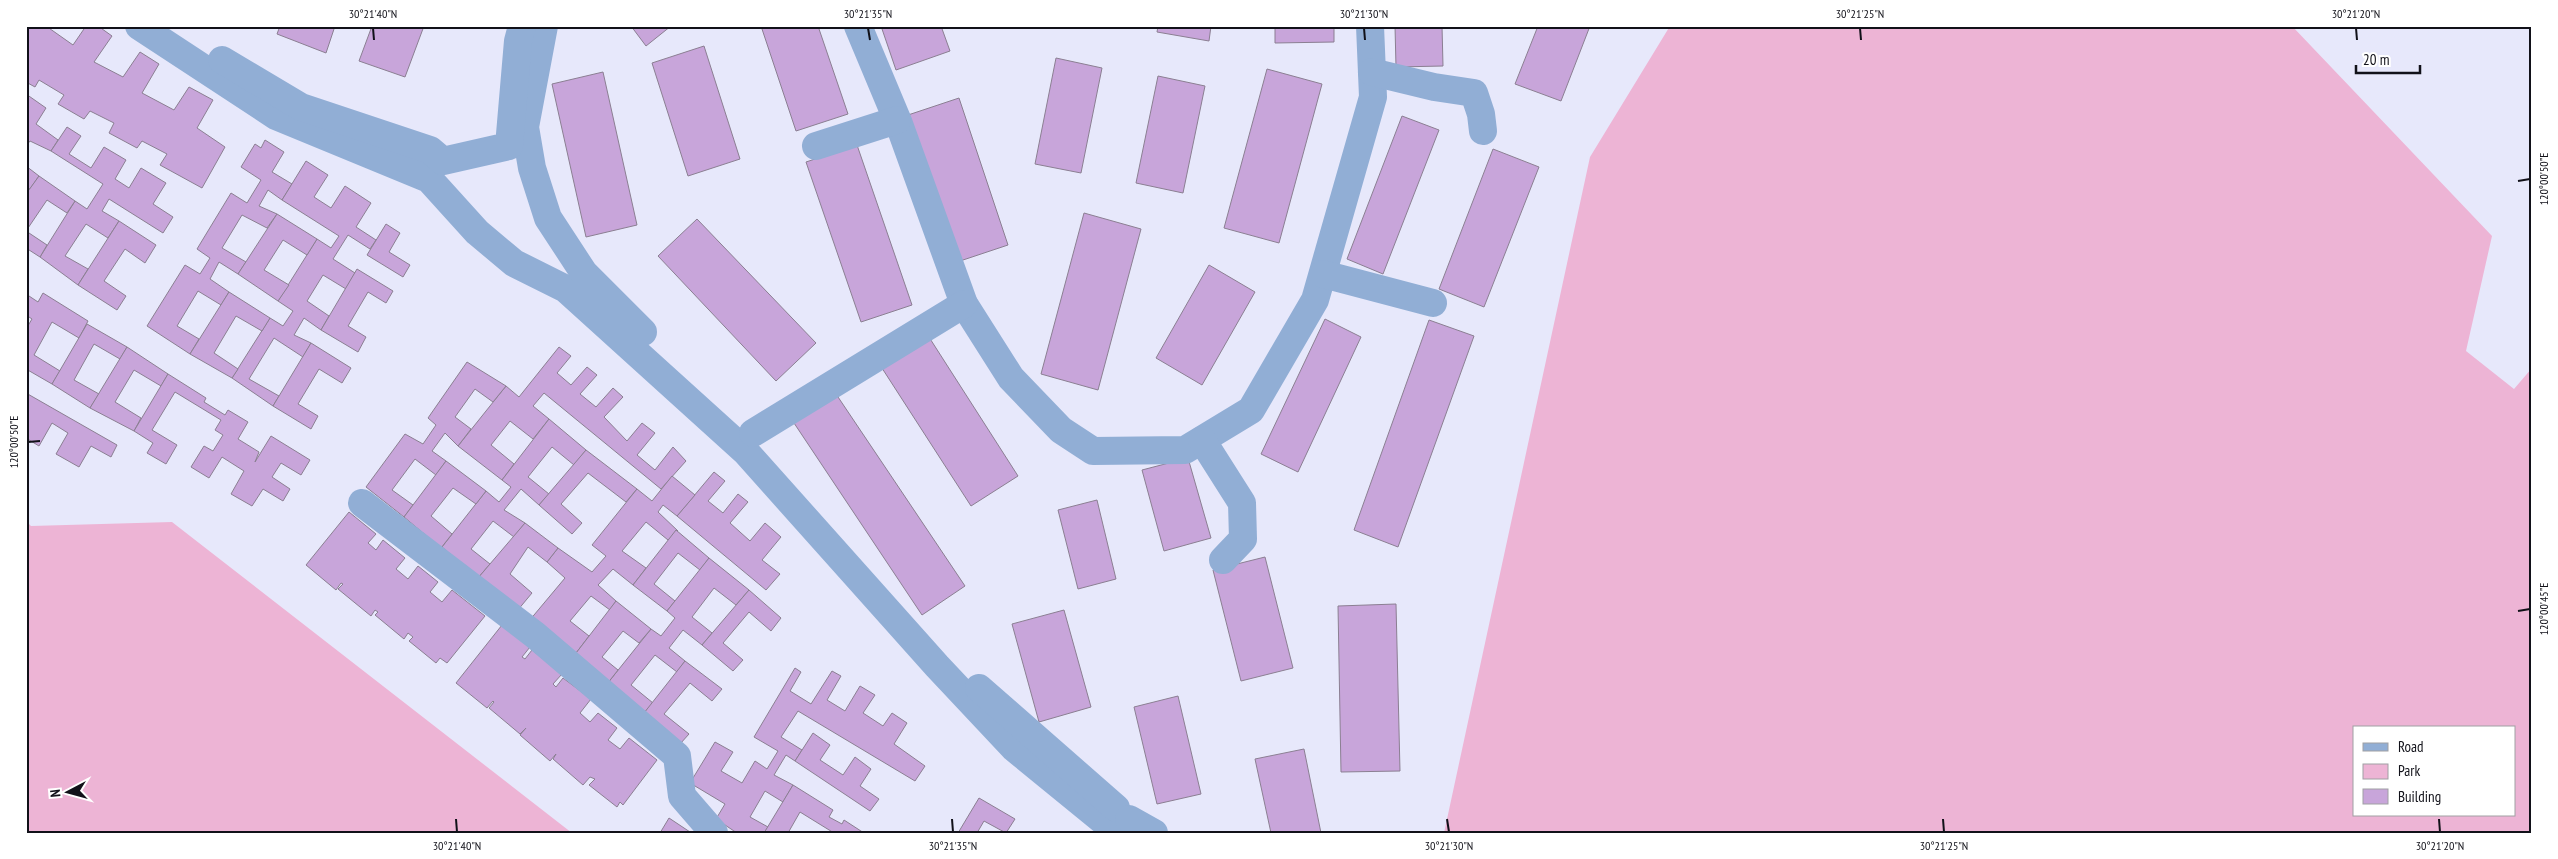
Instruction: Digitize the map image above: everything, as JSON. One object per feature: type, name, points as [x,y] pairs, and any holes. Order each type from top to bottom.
[{"type":"street","points":[[139,26],[276,116],[429,179],[477,232],[514,263],[566,289],[745,451],[937,666],[1014,748],[1123,828],[1154,833]]},
{"type":"street","points":[[165,26],[301,107],[430,150],[444,161],[509,146],[518,41],[522,26]]},
{"type":"street","points":[[544,26],[525,127],[530,155],[548,218],[584,273],[628,319],[753,433],[947,660],[1123,828]]},
{"type":"street","points":[[858,26],[897,120],[964,304],[1010,378],[1061,430],[1093,452],[1184,450],[1251,410],[1315,300],[1373,97],[1370,26]]},
{"type":"street","points":[[1372,72],[1434,87],[1474,93],[1481,114],[1483,131]]},
{"type":"street","points":[[816,146],[897,120]]},
{"type":"street","points":[[429,179],[530,155]]},
{"type":"street","points":[[1323,274],[1433,303]]},
{"type":"street","points":[[753,433],[964,304]]},
{"type":"street","points":[[1202,440],[1242,503],[1243,539],[1223,560]]},
{"type":"street","points":[[362,503],[535,635],[677,756],[682,796],[714,833]]},
{"type":"green space","points":[[1670,26],[2292,26],[2492,236],[2466,351],[2514,389],[2532,368],[2532,833],[1444,833],[1590,157]]},
{"type":"green space","points":[[26,521],[31,526],[172,522],[572,833],[26,833]]},
{"type":"building","points":[[26,26],[46,26],[73,45],[86,26],[98,26],[112,36],[94,62],[123,77],[140,52],[159,64],[142,93],[174,110],[189,87],[213,100],[197,128],[225,147],[202,188],[160,165],[167,154],[142,141],[137,148],[109,133],[114,123],[90,111],[84,119],[58,104],[64,95],[39,80],[35,87],[26,82]]},
{"type":"building","points":[[280,26],[335,26],[326,53],[277,34]]},
{"type":"building","points":[[372,26],[424,26],[405,77],[359,61]]},
{"type":"building","points":[[631,26],[671,26],[646,46]]},
{"type":"building","points":[[761,26],[818,26],[848,114],[796,131]]},
{"type":"building","points":[[881,26],[941,26],[950,51],[896,70]]},
{"type":"building","points":[[1158,26],[1211,26],[1209,41],[1157,32]]},
{"type":"building","points":[[1275,26],[1334,26],[1334,42],[1275,43]]},
{"type":"building","points":[[1395,26],[1442,26],[1443,66],[1396,67]]},
{"type":"building","points":[[1538,26],[1590,26],[1561,101],[1515,84]]},
{"type":"building","points":[[704,46],[740,159],[688,176],[652,63]]},
{"type":"building","points":[[1056,58],[1102,68],[1081,173],[1035,164]]},
{"type":"building","points":[[1267,69],[1322,84],[1279,243],[1224,228]]},
{"type":"building","points":[[603,72],[637,225],[586,237],[552,84]]},
{"type":"building","points":[[1158,76],[1205,86],[1183,193],[1136,183]]},
{"type":"building","points":[[26,94],[46,108],[36,124],[58,140],[51,151],[30,141],[26,146]]},
{"type":"building","points":[[959,98],[1008,245],[957,262],[908,115]]},
{"type":"building","points":[[1402,116],[1439,130],[1383,274],[1347,259]]},
{"type":"building","points":[[67,127],[81,136],[69,154],[91,168],[104,147],[126,160],[115,179],[129,188],[141,168],[166,183],[153,204],[173,217],[163,233],[109,199],[102,211],[119,221],[108,238],[86,224],[65,256],[88,269],[78,285],[40,257],[75,201],[87,209],[103,184],[51,151]]},
{"type":"building","points":[[265,140],[284,152],[272,172],[292,184],[282,200],[268,190],[259,206],[277,214],[267,228],[242,215],[222,248],[246,262],[238,274],[219,262],[210,279],[229,292],[221,305],[198,291],[177,326],[199,339],[190,354],[147,326],[185,265],[200,274],[210,258],[197,249],[231,193],[247,203],[261,180],[241,167],[255,144],[261,148]]},
{"type":"building","points":[[857,145],[912,305],[861,322],[806,162]]},
{"type":"building","points":[[1493,149],[1539,167],[1484,307],[1439,289]]},
{"type":"building","points":[[306,161],[328,175],[314,197],[331,208],[345,186],[371,203],[356,227],[376,240],[370,249],[348,235],[333,259],[355,273],[346,289],[323,275],[307,301],[329,316],[321,330],[304,318],[294,335],[311,343],[303,357],[274,338],[249,379],[279,396],[273,406],[232,378],[270,318],[283,326],[293,311],[278,301],[317,239],[331,248],[339,236],[282,200]]},
{"type":"building","points":[[26,166],[39,176],[30,189],[26,186]]},
{"type":"building","points":[[39,176],[75,201],[67,213],[47,200],[26,231],[26,194]]},
{"type":"building","points":[[1084,213],[1141,229],[1098,390],[1041,374]]},
{"type":"building","points":[[277,214],[317,239],[307,255],[283,240],[264,270],[289,285],[278,301],[238,274]]},
{"type":"building","points":[[697,219],[816,343],[776,381],[658,256]]},
{"type":"building","points":[[119,221],[156,245],[145,263],[125,249],[104,281],[126,296],[117,310],[78,285]]},
{"type":"building","points":[[386,224],[400,233],[389,252],[410,265],[403,277],[367,255]]},
{"type":"building","points":[[26,231],[47,245],[40,257],[26,248]]},
{"type":"building","points":[[1209,265],[1255,292],[1202,385],[1156,358]]},
{"type":"building","points":[[357,269],[393,291],[386,303],[368,292],[348,326],[366,337],[358,352],[321,330]]},
{"type":"building","points":[[229,292],[270,318],[262,331],[236,316],[214,353],[238,369],[232,378],[190,354]]},
{"type":"building","points":[[43,293],[88,321],[79,338],[52,322],[34,355],[60,371],[52,384],[26,369],[26,329],[32,319],[26,315],[26,294],[38,302]]},
{"type":"building","points":[[1325,319],[1361,337],[1298,472],[1261,454]]},
{"type":"building","points":[[1429,320],[1474,336],[1398,547],[1354,530]]},
{"type":"building","points":[[87,324],[127,347],[120,359],[94,344],[74,380],[99,394],[90,408],[52,384]]},
{"type":"building","points":[[927,334],[1018,476],[971,506],[880,365]]},
{"type":"building","points":[[311,343],[351,368],[342,383],[319,369],[298,404],[318,416],[311,429],[273,406]]},
{"type":"building","points":[[127,347],[168,374],[161,386],[134,370],[115,402],[141,418],[134,431],[90,408]]},
{"type":"building","points":[[559,347],[571,356],[557,373],[571,385],[587,367],[597,375],[580,394],[596,407],[613,388],[623,397],[604,417],[627,441],[642,423],[655,433],[637,455],[655,470],[673,447],[686,461],[661,489],[544,393],[533,406],[549,419],[533,439],[510,421],[491,445],[514,464],[502,480],[458,446],[506,386],[519,397]]},
{"type":"building","points":[[467,362],[506,386],[493,402],[475,389],[455,417],[471,429],[458,446],[445,433],[432,451],[446,461],[436,475],[415,459],[392,490],[413,505],[404,517],[366,487],[405,434],[423,444],[436,425],[428,418]]},
{"type":"building","points":[[168,374],[206,398],[204,402],[225,415],[228,410],[248,422],[238,439],[259,452],[255,462],[271,436],[310,460],[301,475],[281,463],[272,477],[290,489],[283,501],[263,489],[252,506],[231,494],[244,471],[222,457],[209,478],[191,467],[204,446],[213,451],[223,435],[215,430],[221,420],[175,392],[152,430],[177,445],[166,464],[147,453],[153,443],[134,431]]},
{"type":"building","points":[[26,393],[117,445],[111,457],[91,446],[79,467],[56,454],[68,433],[52,423],[39,446],[26,438]]},
{"type":"building","points":[[836,394],[965,586],[922,615],[794,423]]},
{"type":"building","points":[[549,419],[586,450],[574,465],[552,447],[528,477],[549,494],[539,505],[521,489],[504,510],[525,523],[514,537],[493,521],[471,549],[490,564],[478,578],[442,547],[486,491],[499,502],[511,487],[502,480]]},
{"type":"building","points":[[586,450],[637,489],[626,502],[588,473],[561,504],[582,523],[572,534],[539,505]]},
{"type":"building","points":[[1188,458],[1211,538],[1164,551],[1142,470]]},
{"type":"building","points":[[446,461],[486,491],[476,504],[453,488],[431,516],[452,534],[441,548],[404,517]]},
{"type":"building","points":[[714,472],[725,481],[708,501],[723,513],[738,494],[748,502],[730,523],[750,541],[765,523],[781,537],[762,560],[780,574],[766,590],[677,516]]},
{"type":"building","points":[[672,476],[695,495],[677,516],[663,505],[658,512],[678,531],[668,540],[646,522],[622,551],[646,568],[633,585],[613,569],[598,585],[616,601],[610,610],[591,596],[570,621],[589,636],[573,657],[529,621],[565,578],[547,562],[558,548],[592,572],[606,556],[592,545],[637,489],[652,501]]},
{"type":"building","points":[[1097,500],[1116,579],[1078,589],[1058,510]]},
{"type":"building","points":[[349,512],[376,534],[368,543],[376,550],[383,540],[405,558],[396,569],[408,579],[418,566],[438,582],[430,592],[442,602],[452,590],[485,616],[447,663],[440,658],[436,663],[409,641],[413,637],[408,633],[404,639],[375,615],[378,612],[375,610],[371,616],[338,589],[343,584],[341,583],[336,590],[306,565]]},
{"type":"building","points":[[525,523],[558,548],[547,562],[528,547],[510,574],[532,593],[517,611],[478,578]]},
{"type":"building","points":[[676,530],[709,558],[700,570],[678,553],[654,584],[675,601],[667,611],[633,585]]},
{"type":"building","points":[[1265,557],[1293,668],[1241,681],[1213,570]]},
{"type":"building","points":[[709,558],[749,590],[736,605],[714,588],[692,617],[712,633],[702,645],[683,630],[669,648],[685,661],[677,672],[655,655],[631,685],[653,703],[644,713],[607,684],[651,629],[661,636],[675,618],[667,611]]},
{"type":"building","points":[[749,590],[781,618],[771,631],[749,612],[723,643],[743,660],[733,671],[702,645]]},
{"type":"building","points":[[616,601],[651,629],[639,643],[623,631],[602,657],[618,670],[607,684],[573,657]]},
{"type":"building","points":[[1396,604],[1400,771],[1341,772],[1338,606]]},
{"type":"building","points":[[1064,610],[1091,707],[1039,722],[1012,624]]},
{"type":"building","points":[[502,625],[530,647],[522,657],[525,659],[532,650],[562,674],[553,684],[556,687],[563,678],[591,699],[580,713],[590,722],[598,713],[617,728],[608,740],[620,749],[629,738],[657,760],[623,805],[620,802],[617,807],[589,785],[595,779],[590,777],[583,785],[553,759],[556,754],[550,761],[520,735],[526,728],[520,734],[489,708],[493,701],[487,708],[456,683]]},
{"type":"building","points":[[685,661],[722,689],[712,701],[690,683],[664,714],[689,734],[680,744],[644,713]]},
{"type":"building","points":[[795,668],[801,672],[790,691],[811,704],[832,671],[841,676],[827,700],[845,711],[860,686],[875,695],[863,713],[883,726],[892,713],[907,723],[894,744],[925,766],[915,781],[798,711],[781,737],[802,750],[795,761],[786,755],[774,775],[793,785],[783,802],[765,791],[750,817],[768,827],[764,833],[737,833],[716,819],[725,804],[690,783],[715,742],[733,752],[721,771],[742,783],[755,761],[767,769],[778,751],[754,737]]},
{"type":"building","points":[[1178,696],[1201,794],[1157,804],[1134,707]]},
{"type":"building","points":[[813,733],[830,745],[820,760],[843,775],[855,757],[871,769],[860,786],[879,799],[870,811],[795,761]]},
{"type":"building","points":[[1304,749],[1321,833],[1271,833],[1255,759]]},
{"type":"building","points":[[793,785],[833,810],[829,817],[842,824],[844,820],[864,833],[834,833],[800,812],[788,833],[764,833]]},
{"type":"building","points":[[979,798],[1015,819],[1006,833],[984,821],[977,833],[958,833]]},
{"type":"building","points":[[669,818],[690,832],[660,833]]}]
